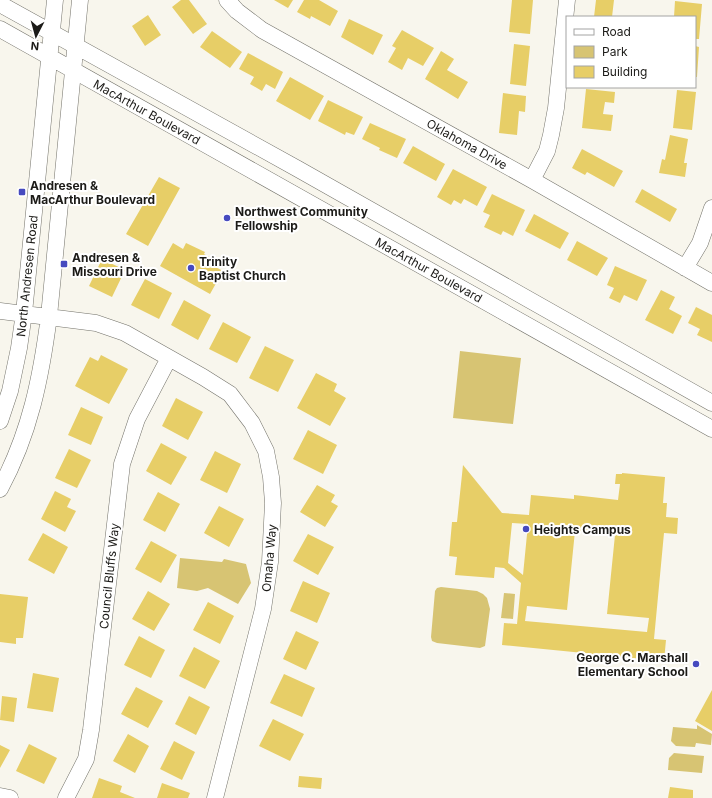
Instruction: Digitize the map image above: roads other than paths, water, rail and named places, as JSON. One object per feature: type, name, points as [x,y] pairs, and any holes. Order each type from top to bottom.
[{"type":"street","name":"North Andresen Road","points":[[0,421],[10,391],[19,348],[24,313],[55,0]]},
{"type":"street","points":[[0,489],[19,449],[33,407],[43,363],[50,316],[80,0]]},
{"type":"street","name":"Oklahoma Drive","points":[[227,0],[237,11],[262,30],[532,180],[712,283]]},
{"type":"street","points":[[532,180],[547,151],[551,135],[556,108],[567,0]]},
{"type":"street","name":"MacArthur Boulevard","points":[[0,4],[76,48],[304,173],[712,403]]},
{"type":"street","name":"MacArthur Boulevard","points":[[0,29],[712,429]]},
{"type":"street","points":[[684,268],[700,243],[712,208]]},
{"type":"street","name":"Omaha Way","points":[[0,311],[50,316],[96,323],[125,333],[230,394],[252,423],[266,451],[271,477],[273,503],[270,562],[263,610],[215,798]]},
{"type":"street","name":"Council Bluffs Way","points":[[66,798],[86,759],[91,730],[122,464],[137,419],[169,358]]},
{"type":"street","points":[[0,796],[10,798]]},
{"type":"place","name":"Andresen & MacArthur Boulevard","points":[[22,192]]},
{"type":"place","name":"Northwest Community Fellowship","points":[[227,218]]},
{"type":"place","name":"Andresen & Missouri Drive","points":[[64,264]]},
{"type":"place","name":"Trinity Baptist Church","points":[[191,268]]},
{"type":"place","name":"Heights Campus","points":[[526,529]]},
{"type":"place","name":"George C. Marshall Elementary School","points":[[696,664]]}]
